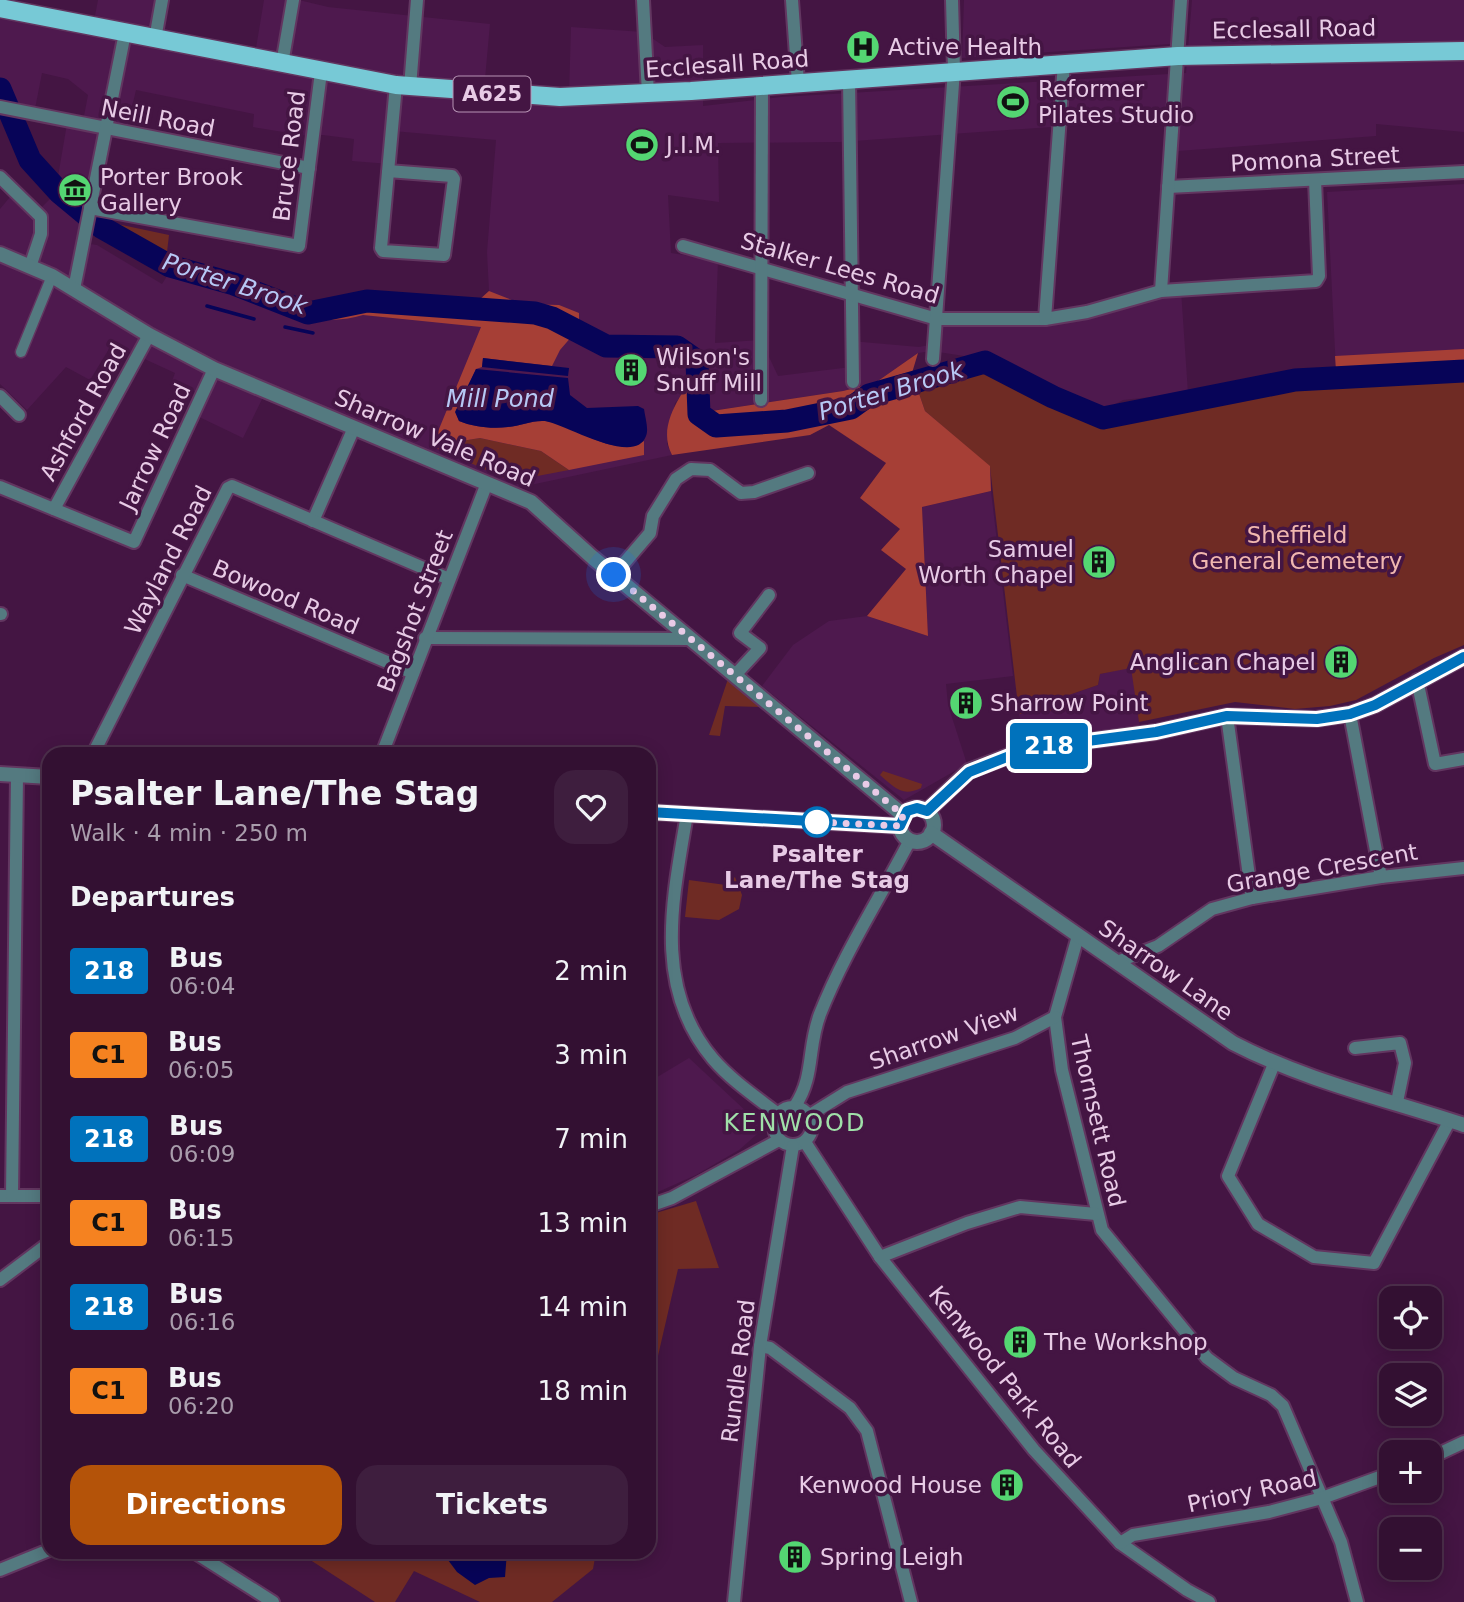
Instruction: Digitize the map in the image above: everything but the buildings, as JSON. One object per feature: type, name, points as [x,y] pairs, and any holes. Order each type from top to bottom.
[{"type":"main road","name":"Ecclesall Road","points":[[0,8],[31,7],[125,33],[403,86],[560,97],[648,94],[1178,56],[1464,51]]},
{"type":"street","points":[[155,39],[162,0]]},
{"type":"street","points":[[282,64],[293,0]]},
{"type":"street","points":[[388,172],[452,176],[454,179],[444,255],[383,251],[381,248],[388,172],[417,0]]},
{"type":"street","points":[[643,0],[648,94]]},
{"type":"street","points":[[792,0],[799,83]]},
{"type":"street","points":[[933,359],[954,70],[952,0]]},
{"type":"street","points":[[1161,291],[1181,0]]},
{"type":"street","points":[[74,289],[125,33]]},
{"type":"street","points":[[1045,319],[1064,63]]},
{"type":"street","name":"Bruce Road","points":[[89,209],[299,246],[321,72]]},
{"type":"street","points":[[849,79],[852,382]]},
{"type":"street","points":[[761,400],[762,86]]},
{"type":"street","name":"Neill Road","points":[[5,108],[309,168]]},
{"type":"street","name":"Pomona Street","points":[[1168,187],[1464,172]]},
{"type":"street","points":[[0,177],[41,217],[41,233],[30,267]]},
{"type":"street","name":"Stalker Lees Road","points":[[683,246],[937,319],[1045,319],[1087,312],[1161,291],[1318,279],[1315,180]]},
{"type":"street","name":"Sharrow Vale Road","points":[[0,254],[52,276],[149,335],[214,369],[353,430],[531,502],[614,575],[736,674],[902,821]]},
{"type":"street","points":[[21,352],[52,276]]},
{"type":"street","name":"Ashford Road","points":[[54,509],[149,335]]},
{"type":"street","name":"Jarrow Road","points":[[54,509],[134,542],[214,369]]},
{"type":"street","points":[[0,396],[19,415]]},
{"type":"street","points":[[313,521],[353,430]]},
{"type":"street","points":[[614,575],[650,533],[653,516],[676,479],[691,469],[710,470],[741,493],[754,492],[808,473]]},
{"type":"street","name":"Bagshot Street","points":[[385,747],[487,483]]},
{"type":"street","name":"Wayland Road","points":[[96,747],[182,575],[228,488],[232,486],[449,579]]},
{"type":"street","points":[[0,487],[54,509]]},
{"type":"street","name":"Bowood Road","points":[[182,575],[413,673]]},
{"type":"street","points":[[736,674],[760,648],[740,633],[769,595]]},
{"type":"street","points":[[425,638],[692,639]]},
{"type":"street","points":[[927,811],[969,772],[1003,756],[1027,749],[1156,732],[1227,716],[1317,719],[1350,714],[1375,705],[1464,657]]},
{"type":"street","points":[[1417,680],[1435,764],[1464,759]]},
{"type":"street","points":[[1350,714],[1381,877]]},
{"type":"street","points":[[1227,716],[1252,898]]},
{"type":"street","points":[[0,774],[42,777]]},
{"type":"street","points":[[17,775],[6,1196],[42,1196]]},
{"type":"street","points":[[656,812],[902,821],[917,808],[927,811],[933,822],[931,834],[922,841],[910,840]]},
{"type":"street","points":[[687,814],[676,881],[670,947],[678,998],[693,1031],[714,1060],[778,1114]]},
{"type":"street","points":[[902,821],[910,840]]},
{"type":"street","name":"Sharrow Lane","points":[[931,834],[1233,1043],[1273,1064],[1457,1123]]},
{"type":"street","points":[[795,1107],[809,1080],[810,1056],[820,1014],[848,954],[910,840]]},
{"type":"street","name":"Grange Crescent","points":[[1117,962],[1158,946],[1212,909],[1252,898],[1381,877],[1464,868]]},
{"type":"street","name":"Sharrow View","points":[[810,1115],[847,1092],[1015,1038],[1055,1017],[1078,936]]},
{"type":"street","name":"Thornsett Road","points":[[1055,1017],[1062,1070],[1096,1214],[1111,1243],[1208,1358],[1234,1378],[1271,1395],[1283,1406],[1341,1542],[1356,1602]]},
{"type":"street","points":[[1355,1048],[1400,1043],[1405,1063],[1397,1102]]},
{"type":"street","points":[[1273,1064],[1228,1176],[1258,1224],[1314,1257],[1374,1263],[1457,1123]]},
{"type":"street","points":[[656,1204],[672,1198],[779,1140],[799,1144],[812,1132],[810,1115],[795,1107],[785,1108],[778,1114],[774,1128],[779,1140]]},
{"type":"street","name":"Kenwood Park Road","points":[[799,1144],[880,1256],[1034,1450],[1120,1543],[1187,1590],[1209,1602]]},
{"type":"street","name":"Rundle Road","points":[[734,1602],[760,1346],[799,1144]]},
{"type":"street","points":[[880,1256],[967,1223],[1020,1207],[1096,1214]]},
{"type":"street","points":[[0,1280],[42,1248]]},
{"type":"street","points":[[760,1346],[770,1348],[850,1408],[867,1431],[911,1602]]},
{"type":"street","points":[[1442,1452],[1464,1442]]},
{"type":"street","name":"Priory Road","points":[[1120,1543],[1133,1535],[1216,1523],[1322,1499],[1379,1478]]},
{"type":"street","points":[[0,1570],[42,1553]]},
{"type":"street","points":[[205,1559],[273,1602]]},
{"type":"shaded area","points":[[98,0],[162,0],[156,39],[255,54],[264,0],[299,0],[328,7],[490,24],[484,90],[569,95],[571,27],[643,32],[665,47],[703,45],[703,106],[781,97],[1186,73],[1192,0],[1464,0],[1464,132],[1376,124],[1376,136],[1178,151],[1178,118],[840,142],[718,143],[719,202],[668,195],[671,253],[718,260],[715,343],[761,340],[778,376],[851,367],[851,341],[919,347],[934,344],[937,319],[1045,319],[1181,290],[1188,393],[1123,400],[1102,411],[1063,399],[996,361],[932,351],[918,353],[875,383],[843,391],[704,412],[700,364],[687,390],[675,403],[667,444],[672,455],[507,490],[265,393],[243,438],[195,415],[204,396],[172,381],[175,373],[112,344],[90,380],[66,367],[27,410],[0,384],[0,209],[15,191],[37,212],[55,194],[68,118],[83,121],[88,95],[68,79],[42,73],[34,114],[0,108],[0,8],[93,26]],"holes":[[[136,90],[254,114],[253,127],[308,136],[354,139],[352,161],[389,164],[393,131],[496,140],[487,252],[489,291],[480,300],[363,297],[321,305],[166,261],[171,270],[162,284],[97,245],[83,243],[106,130],[126,133]]]},
{"type":"shaded area","points":[[964,0],[1173,0],[1170,44],[962,58]]},
{"type":"shaded area","points":[[1464,184],[1464,363],[1336,370],[1327,192]]},
{"type":"shaded area","points":[[166,261],[321,305],[363,297],[479,300],[489,291],[522,304],[559,305],[579,313],[579,328],[560,350],[552,366],[483,358],[482,367],[476,369],[456,413],[459,421],[496,428],[545,421],[607,444],[632,445],[644,441],[644,455],[569,470],[541,451],[480,438],[455,442],[440,450],[432,446],[481,327],[363,315],[332,320],[318,318],[166,271]]},
{"type":"shaded area","points":[[1464,349],[1464,363],[1336,370],[1335,356]]},
{"type":"shaded area","points":[[918,353],[912,373],[925,411],[990,466],[991,491],[922,507],[928,636],[867,616],[906,569],[881,550],[900,529],[860,498],[886,463],[829,425],[810,435],[672,455],[667,431],[674,407],[701,362],[705,412],[843,391],[875,383]]},
{"type":"shaded area","points":[[991,491],[1013,676],[946,684],[948,705],[967,764],[904,800],[762,686],[793,645],[829,621],[867,616],[928,636],[922,507]]},
{"type":"shaded area","points":[[1132,667],[1141,734],[1027,749],[1019,714],[1055,710],[1054,704],[1063,697],[1098,685],[1100,674]]},
{"type":"shaded area","points":[[689,1058],[764,1128],[739,1150],[696,1175],[656,1193],[656,1078]]},
{"type":"green space","points":[[117,224],[169,235],[166,261],[117,230]]},
{"type":"green space","name":"Sheffield General Cemetery","points":[[965,360],[990,365],[1052,398],[1102,419],[1269,388],[1464,380],[1464,645],[1356,700],[1330,706],[1295,709],[1235,702],[1139,722],[1131,668],[1100,674],[1098,685],[1063,697],[1061,703],[1055,704],[1055,710],[1019,714],[990,467],[925,411],[912,373]]},
{"type":"green space","points":[[480,438],[541,451],[569,470],[511,481],[441,450],[455,442]]},
{"type":"green space","points":[[728,679],[761,707],[725,706],[720,736],[709,735]]},
{"type":"green space","points":[[883,771],[922,784],[921,788],[909,792],[899,790],[880,775]]},
{"type":"green space","points":[[735,877],[742,895],[739,909],[719,920],[685,917],[689,880],[726,885]]},
{"type":"green space","points":[[696,1201],[719,1268],[678,1269],[656,1365],[656,1213]]},
{"type":"green space","points":[[309,1559],[595,1559],[593,1569],[552,1602],[480,1602],[414,1571],[395,1602],[375,1602]]},
{"type":"water","points":[[683,342],[700,355],[691,360],[676,350],[649,351],[648,343]]},
{"type":"water","points":[[483,358],[569,368],[568,376],[482,367]]},
{"type":"water","name":"Mill Pond","points":[[476,369],[568,378],[570,395],[587,408],[638,406],[644,409],[646,436],[639,444],[628,447],[614,446],[545,421],[496,428],[459,421],[455,412]]},
{"type":"water","points":[[447,1559],[506,1559],[505,1577],[489,1578],[475,1585],[457,1572]]},
{"type":"waterway","name":"Porter Brook","points":[[0,89],[30,160],[60,193],[101,227],[170,266],[234,284],[308,313],[367,301],[535,313],[552,318],[606,346],[677,347],[697,361],[699,414],[716,426],[787,421],[851,408],[869,395],[985,362],[1053,397],[1103,418],[1295,380],[1464,371]]},
{"type":"waterway","points":[[207,306],[254,319]]},
{"type":"waterway","points":[[285,327],[313,333]]},
{"type":"bus line","name":"218","points":[[656,812],[900,826],[907,811],[917,808],[927,811],[969,772],[1003,756],[1027,749],[1156,732],[1227,716],[1317,719],[1350,714],[1375,705],[1464,657]]},
{"type":"place","name":"Active Health","points":[[863,47]]},
{"type":"place","name":"Reformer Pilates Studio","points":[[1013,102]]},
{"type":"place","name":"J.I.M.","points":[[642,145]]},
{"type":"place","name":"Porter Brook Gallery","points":[[75,190]]},
{"type":"place","name":"Wilson's Snuff Mill","points":[[631,370]]},
{"type":"place","name":"Samuel Worth Chapel","points":[[1099,562]]},
{"type":"place","name":"Anglican Chapel","points":[[1341,662]]},
{"type":"place","name":"Sharrow Point","points":[[966,703]]},
{"type":"place","name":"Psalter Lane/The Stag","points":[[817,822]]},
{"type":"place","name":"The Workshop","points":[[1020,1342]]},
{"type":"place","name":"Kenwood House","points":[[1007,1485]]},
{"type":"place","name":"Spring Leigh","points":[[795,1557]]},
{"type":"district","name":"KENWOOD","points":[[795,1123]]},
{"type":"route","points":[[614,575],[903,815],[900,826],[817,822]]}]
